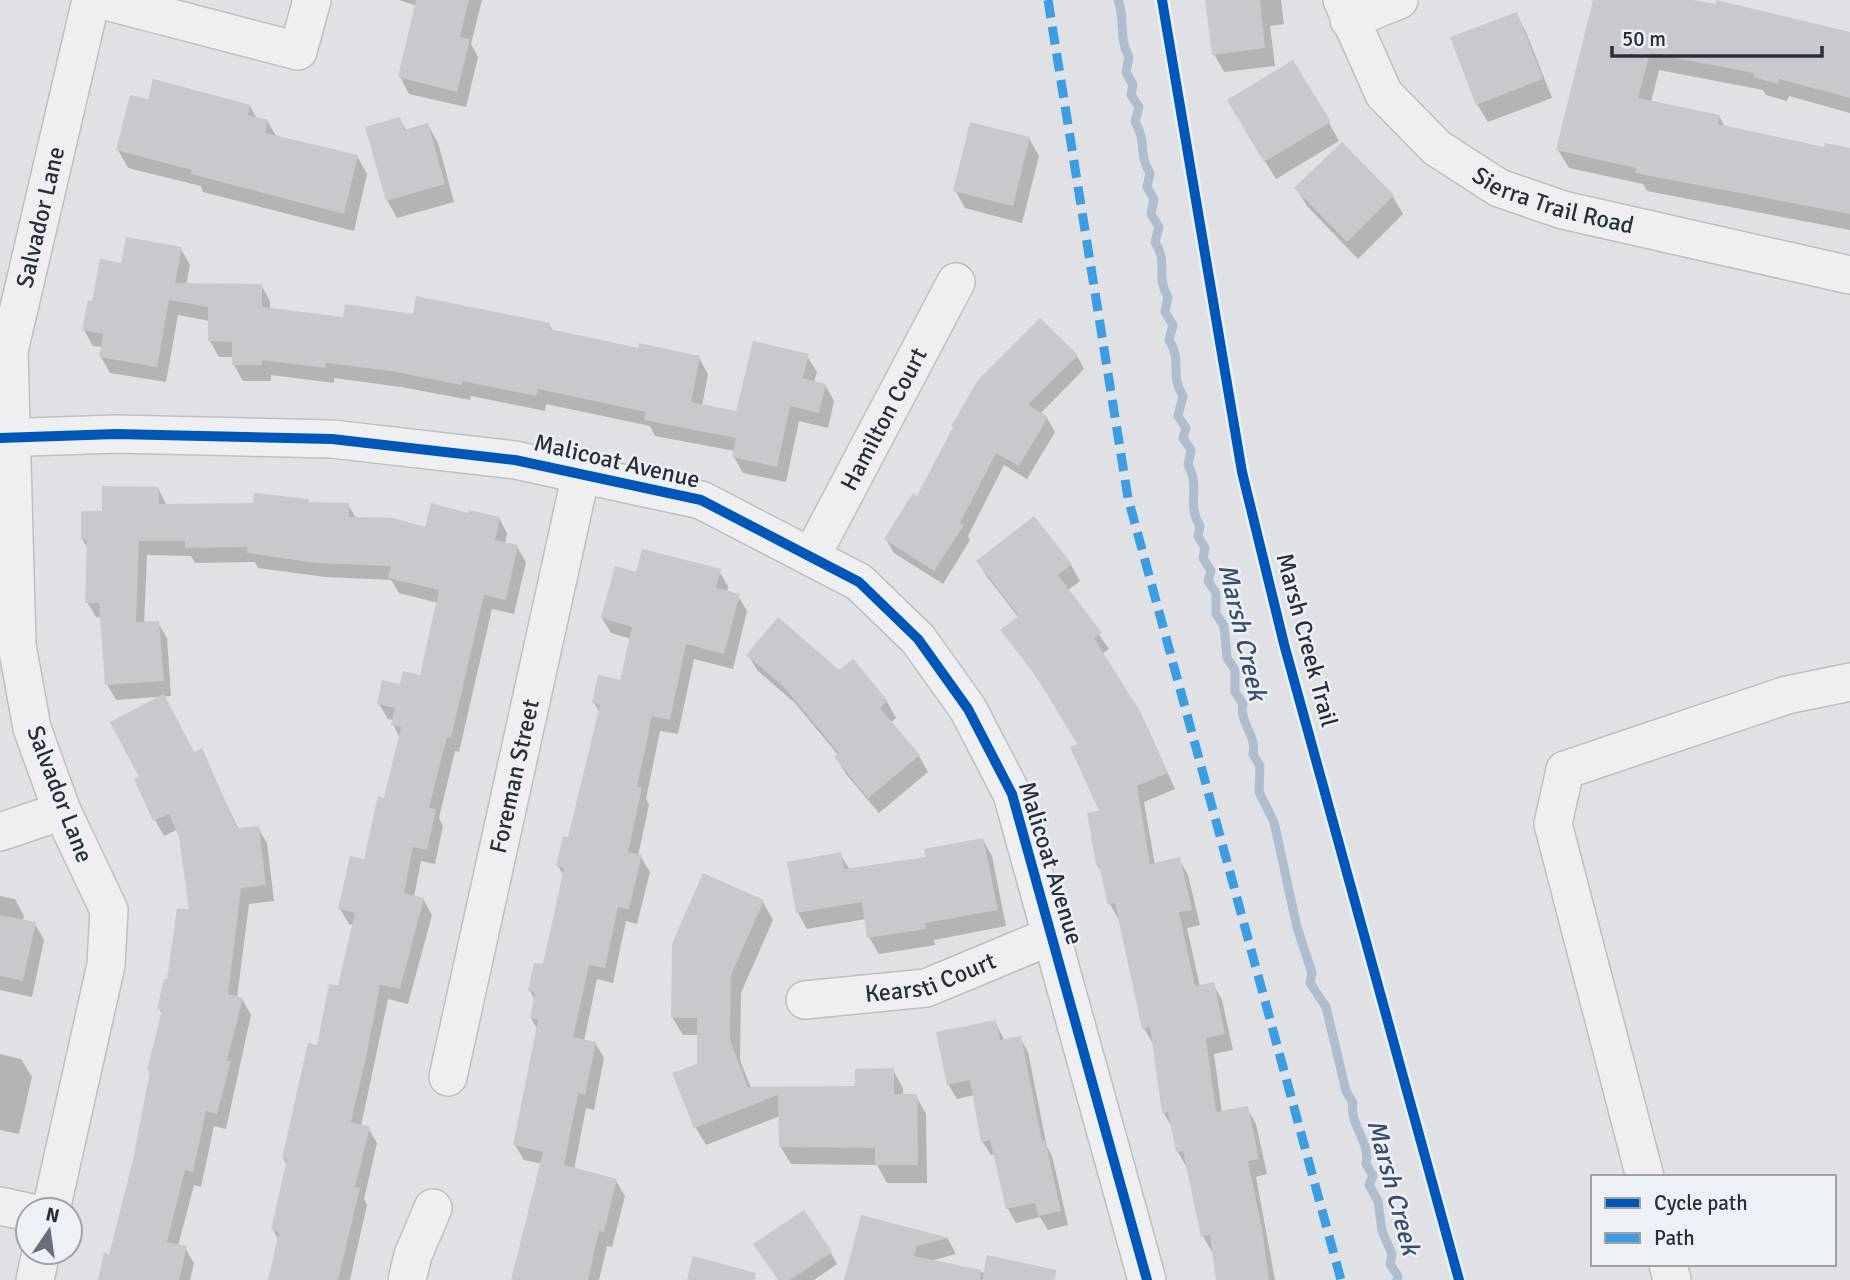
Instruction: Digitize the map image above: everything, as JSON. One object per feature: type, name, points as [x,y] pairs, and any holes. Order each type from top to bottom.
[{"type":"street","name":"Salvador Lane","points":[[54,1196],[106,965],[109,910],[62,811],[32,728],[17,645],[6,438],[9,351],[91,0]]},
{"type":"street","points":[[102,0],[298,51],[312,0]]},
{"type":"street","points":[[1345,10],[1399,0]]},
{"type":"street","name":"Sierra Trail Road","points":[[1345,10],[1384,94],[1437,148],[1499,188],[1563,210],[1850,275]]},
{"type":"street","name":"Hamilton Court","points":[[811,557],[956,282]]},
{"type":"street","name":"Malicoat Avenue","points":[[6,438],[116,434],[332,439],[515,460],[701,500],[859,582],[918,639],[968,709],[1012,794],[1147,1280]]},
{"type":"street","name":"Foreman Street","points":[[448,1077],[580,474]]},
{"type":"street","points":[[1644,1175],[1553,824],[1565,770],[1787,695],[1850,682]]},
{"type":"street","points":[[0,832],[62,811]]},
{"type":"street","name":"Kearsti Court","points":[[805,1000],[926,988],[1051,936]]},
{"type":"street","points":[[407,1280],[413,1255],[433,1208]]},
{"type":"building","points":[[416,0],[469,0],[460,37],[470,39],[457,92],[398,77]]},
{"type":"building","points":[[1205,0],[1260,0],[1265,48],[1212,55]]},
{"type":"building","points":[[1593,0],[1693,0],[1716,4],[1716,0],[1850,32],[1850,98],[1779,79],[1778,84],[1753,77],[1754,73],[1650,53],[1638,98],[1720,115],[1718,124],[1824,147],[1825,143],[1850,148],[1850,214],[1635,173],[1636,168],[1556,150]]},
{"type":"building","points":[[1517,12],[1543,79],[1476,105],[1450,37]]},
{"type":"building","points":[[1293,60],[1331,122],[1264,162],[1227,100]]},
{"type":"building","points":[[153,79],[251,105],[248,115],[268,120],[265,133],[358,155],[344,214],[191,174],[192,170],[116,150],[130,95],[148,99]]},
{"type":"building","points":[[400,117],[404,130],[428,123],[445,184],[386,201],[365,127]]},
{"type":"building","points":[[970,122],[1030,137],[1013,206],[953,191]]},
{"type":"building","points":[[1342,142],[1394,195],[1347,242],[1294,188]]},
{"type":"building","points":[[126,237],[182,247],[175,283],[262,284],[262,307],[343,317],[345,304],[413,314],[416,296],[550,323],[549,329],[639,348],[639,343],[700,356],[691,402],[736,411],[753,341],[809,354],[803,378],[826,384],[819,413],[790,406],[777,467],[732,457],[736,438],[644,420],[646,412],[538,389],[536,396],[462,381],[462,385],[391,371],[326,363],[325,368],[262,360],[262,365],[232,365],[232,342],[208,341],[208,307],[169,300],[157,367],[99,357],[103,334],[82,330],[88,300],[92,301],[100,259],[121,263]]},
{"type":"building","points":[[1040,318],[1078,355],[1028,405],[1048,417],[1019,466],[996,453],[960,523],[964,525],[934,571],[884,539],[913,493],[917,496],[953,427],[951,426],[978,380]]},
{"type":"building","points":[[102,486],[159,487],[159,504],[253,503],[254,493],[309,499],[308,502],[349,503],[349,517],[393,518],[425,527],[431,503],[468,513],[469,510],[500,517],[495,540],[518,545],[506,600],[484,595],[451,738],[447,737],[429,808],[436,809],[427,850],[413,847],[404,893],[424,898],[400,989],[380,985],[351,1122],[370,1127],[355,1187],[360,1188],[338,1280],[268,1280],[279,1232],[271,1230],[287,1159],[282,1158],[308,1043],[317,1045],[329,984],[338,985],[355,913],[338,909],[350,856],[364,859],[378,796],[384,798],[401,727],[391,725],[395,708],[377,704],[382,680],[400,684],[403,671],[420,675],[439,590],[388,578],[391,566],[316,563],[247,553],[248,547],[185,548],[185,541],[139,541],[136,622],[159,621],[164,681],[105,685],[99,603],[85,603],[87,540],[81,540],[81,511],[102,511]]},
{"type":"building","points":[[1034,516],[1072,564],[1058,575],[1102,633],[1094,638],[1141,713],[1168,773],[1137,786],[1150,864],[1180,857],[1192,910],[1179,912],[1195,986],[1214,982],[1225,1034],[1206,1038],[1216,1112],[1248,1106],[1259,1159],[1248,1161],[1269,1280],[1216,1280],[1210,1235],[1201,1237],[1183,1151],[1176,1152],[1168,1112],[1162,1113],[1150,1027],[1142,1029],[1115,903],[1108,905],[1099,865],[1096,865],[1087,813],[1099,811],[1070,747],[1077,744],[1036,676],[1000,630],[1019,616],[976,561]]},
{"type":"building","points":[[642,549],[721,569],[716,588],[740,594],[724,654],[686,644],[670,720],[652,716],[637,787],[642,788],[628,852],[642,855],[629,909],[618,907],[605,968],[589,965],[573,1037],[596,1042],[585,1095],[578,1093],[564,1165],[617,1179],[604,1232],[599,1231],[588,1280],[511,1280],[543,1152],[513,1145],[538,1020],[530,1018],[535,993],[528,991],[534,963],[543,964],[564,868],[556,866],[563,836],[568,837],[600,705],[592,703],[598,675],[620,680],[632,627],[601,618],[615,566],[636,572]]},
{"type":"building","points":[[778,617],[839,670],[853,659],[888,701],[880,708],[920,755],[868,798],[834,757],[839,753],[783,686],[746,655]]},
{"type":"building","points":[[164,694],[194,752],[202,748],[237,828],[259,826],[266,885],[241,888],[228,994],[243,998],[217,1114],[206,1111],[193,1172],[185,1170],[167,1242],[187,1246],[179,1280],[98,1280],[104,1253],[109,1255],[133,1160],[150,1071],[147,1070],[162,1010],[157,1009],[164,979],[167,979],[177,908],[189,909],[179,837],[169,814],[153,821],[134,779],[139,777],[110,722]]},
{"type":"building","points":[[983,838],[998,910],[925,923],[926,929],[867,938],[862,902],[796,913],[787,862],[841,852],[844,869],[926,857],[924,849]]},
{"type":"building","points":[[703,873],[764,900],[731,975],[730,1040],[748,1087],[855,1086],[855,1069],[894,1068],[894,1094],[917,1094],[918,1165],[875,1165],[875,1148],[779,1147],[778,1095],[694,1128],[672,1073],[697,1064],[697,1018],[671,1018],[672,944]]},
{"type":"building","points":[[0,915],[36,922],[23,981],[0,976]]},
{"type":"building","points":[[996,1020],[1000,1040],[1021,1036],[1042,1141],[1045,1140],[1061,1211],[1038,1216],[1035,1203],[1006,1209],[990,1140],[981,1142],[970,1080],[947,1085],[936,1032]]},
{"type":"building","points":[[804,1210],[832,1252],[790,1280],[778,1280],[753,1244]]},
{"type":"building","points":[[861,1215],[949,1238],[917,1246],[914,1256],[981,1270],[980,1280],[844,1280]]},
{"type":"building","points":[[987,1255],[1056,1270],[1055,1280],[982,1280]]},
{"type":"building","points":[[693,1256],[756,1273],[755,1280],[687,1280]]},
{"type":"waterway","name":"Marsh Creek","points":[[1118,0],[1124,43],[1129,57],[1126,72],[1133,85],[1131,95],[1139,107],[1135,122],[1150,173],[1147,187],[1154,199],[1151,214],[1159,227],[1155,242],[1161,257],[1162,283],[1168,297],[1165,312],[1173,325],[1169,340],[1175,355],[1177,381],[1183,396],[1178,416],[1186,428],[1183,438],[1191,450],[1188,465],[1192,473],[1194,510],[1200,526],[1198,536],[1205,548],[1203,558],[1211,571],[1208,581],[1216,593],[1216,614],[1224,626],[1227,658],[1235,670],[1235,692],[1243,704],[1243,717],[1253,741],[1253,754],[1260,766],[1259,792],[1274,822],[1297,927],[1312,973],[1310,983],[1326,1007],[1346,1091],[1353,1103],[1354,1119],[1366,1148],[1366,1164],[1373,1176],[1369,1185],[1378,1201],[1382,1231],[1392,1254],[1390,1264],[1398,1276],[1397,1280]]},
{"type":"marked path","points":[[1048,0],[1128,498],[1341,1280]]},
{"type":"cycle path","name":"Marsh Creek Trail","points":[[1162,0],[1242,472],[1284,644],[1459,1280]]},
{"type":"cycle path","points":[[0,438],[116,434],[332,439],[515,460],[701,500],[859,582],[918,639],[968,709],[1012,794],[1147,1280]]}]
